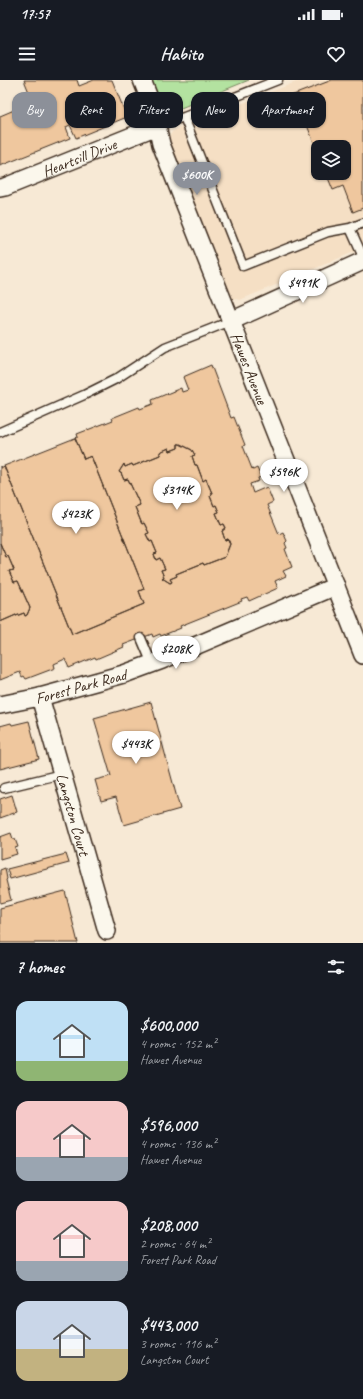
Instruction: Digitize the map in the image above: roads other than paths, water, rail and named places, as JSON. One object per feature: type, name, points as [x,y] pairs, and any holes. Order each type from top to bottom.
[{"type":"street","name":"Hawes Avenue","points":[[142,80],[147,92]]},
{"type":"street","name":"Heartsill Drive","points":[[0,188],[6,187],[152,128]]},
{"type":"street","name":"Hawes Avenue","points":[[157,128],[161,144],[363,655]]},
{"type":"street","points":[[231,321],[363,261]]},
{"type":"street","name":"Forest Park Road","points":[[0,705],[40,697],[111,678],[152,664],[336,586]]},
{"type":"street","name":"Langston Court","points":[[40,697],[107,931]]},
{"type":"lane","points":[[278,80],[184,117],[243,266],[328,232],[350,228],[363,223]]},
{"type":"lane","points":[[350,228],[363,257]]},
{"type":"lane","points":[[0,432],[84,395],[116,378],[164,347],[231,321]]},
{"type":"lane","points":[[141,638],[152,664]]},
{"type":"lane","points":[[4,788],[62,774]]}]
